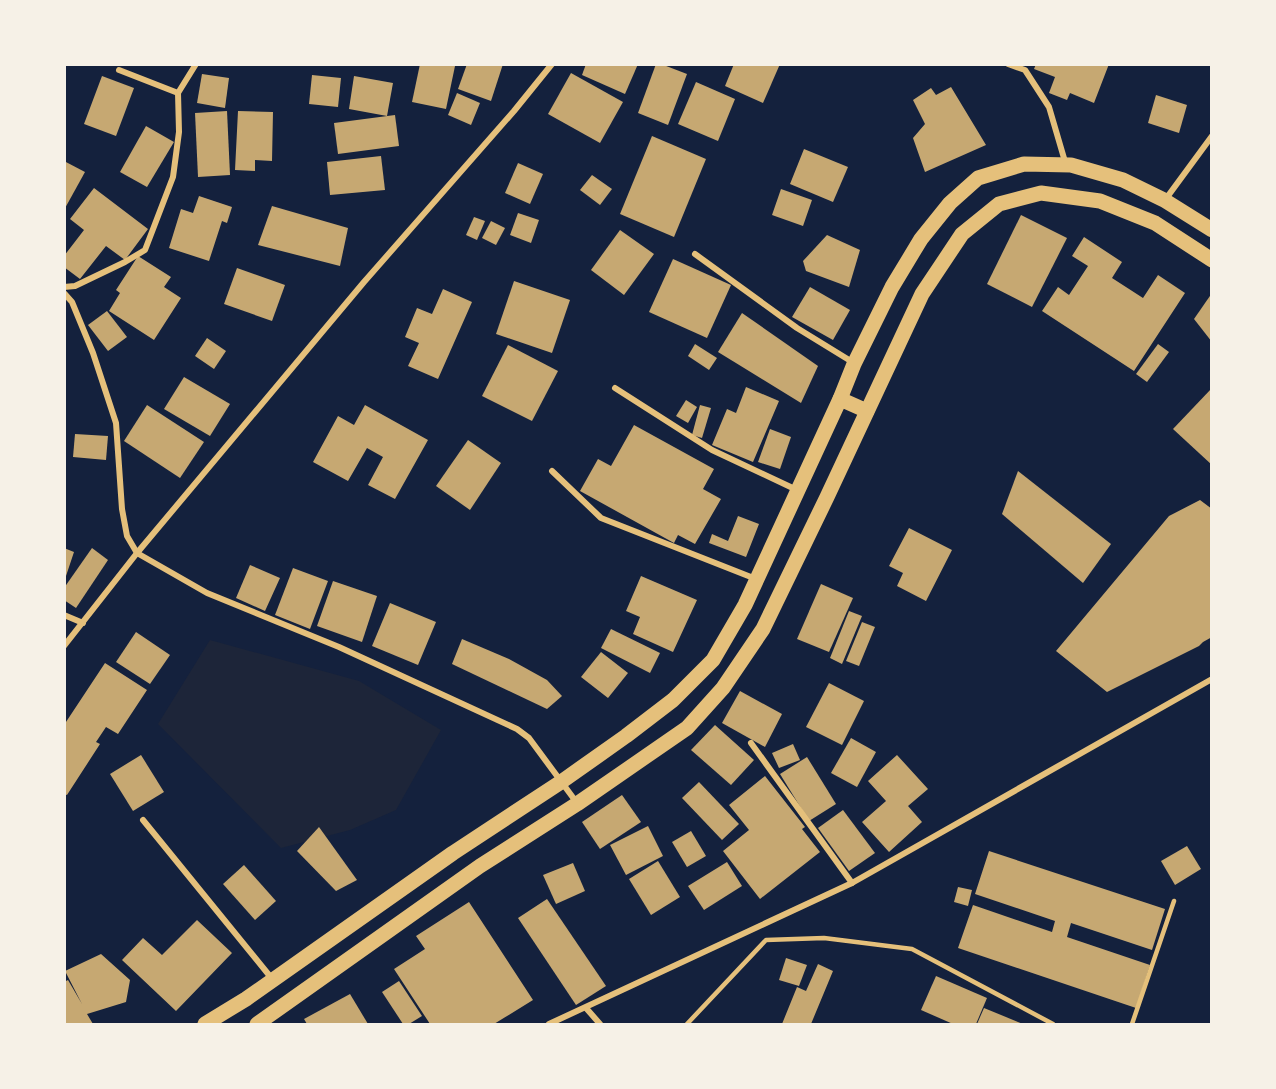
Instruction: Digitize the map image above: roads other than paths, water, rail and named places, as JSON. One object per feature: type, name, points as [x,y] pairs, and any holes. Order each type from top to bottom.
[{"type":"main road","points":[[205,1024],[273,980],[453,853],[561,782],[673,700],[713,660],[745,605],[854,364],[892,287],[921,239],[950,203],[978,178],[1024,164],[1066,165],[1123,180],[1164,200],[1212,230]]},
{"type":"main road","points":[[257,1024],[480,866],[577,804],[687,728],[723,688],[763,628],[922,294],[962,234],[999,204],[1041,193],[1100,201],[1155,223],[1212,260]]},
{"type":"main road","points":[[840,399],[867,411]]},
{"type":"street","points":[[64,287],[75,286],[145,250],[173,177],[179,132],[178,93],[196,64]]},
{"type":"street","points":[[64,646],[137,553],[364,282],[514,111],[552,64]]},
{"type":"street","points":[[1008,64],[1025,70],[1049,107],[1066,165]]},
{"type":"street","points":[[119,70],[178,93]]},
{"type":"street","points":[[1164,200],[1212,136]]},
{"type":"street","points":[[695,254],[797,328],[854,364]]},
{"type":"street","points":[[64,293],[72,302],[93,353],[116,423],[122,509],[127,536],[137,553],[207,592],[339,646],[517,729],[529,738],[577,804]]},
{"type":"street","points":[[615,388],[712,450],[798,491]]},
{"type":"street","points":[[552,471],[601,518],[757,579]]},
{"type":"street","points":[[64,615],[83,623]]},
{"type":"street","points":[[549,1024],[852,883],[1212,679]]},
{"type":"street","points":[[751,743],[852,883]]},
{"type":"street","points":[[143,820],[273,980]]},
{"type":"street","points":[[586,1008],[600,1024]]},
{"type":"lane","points":[[1132,1024],[1174,901]]},
{"type":"lane","points":[[687,1024],[766,940],[824,938],[912,948],[1053,1024]]}]
